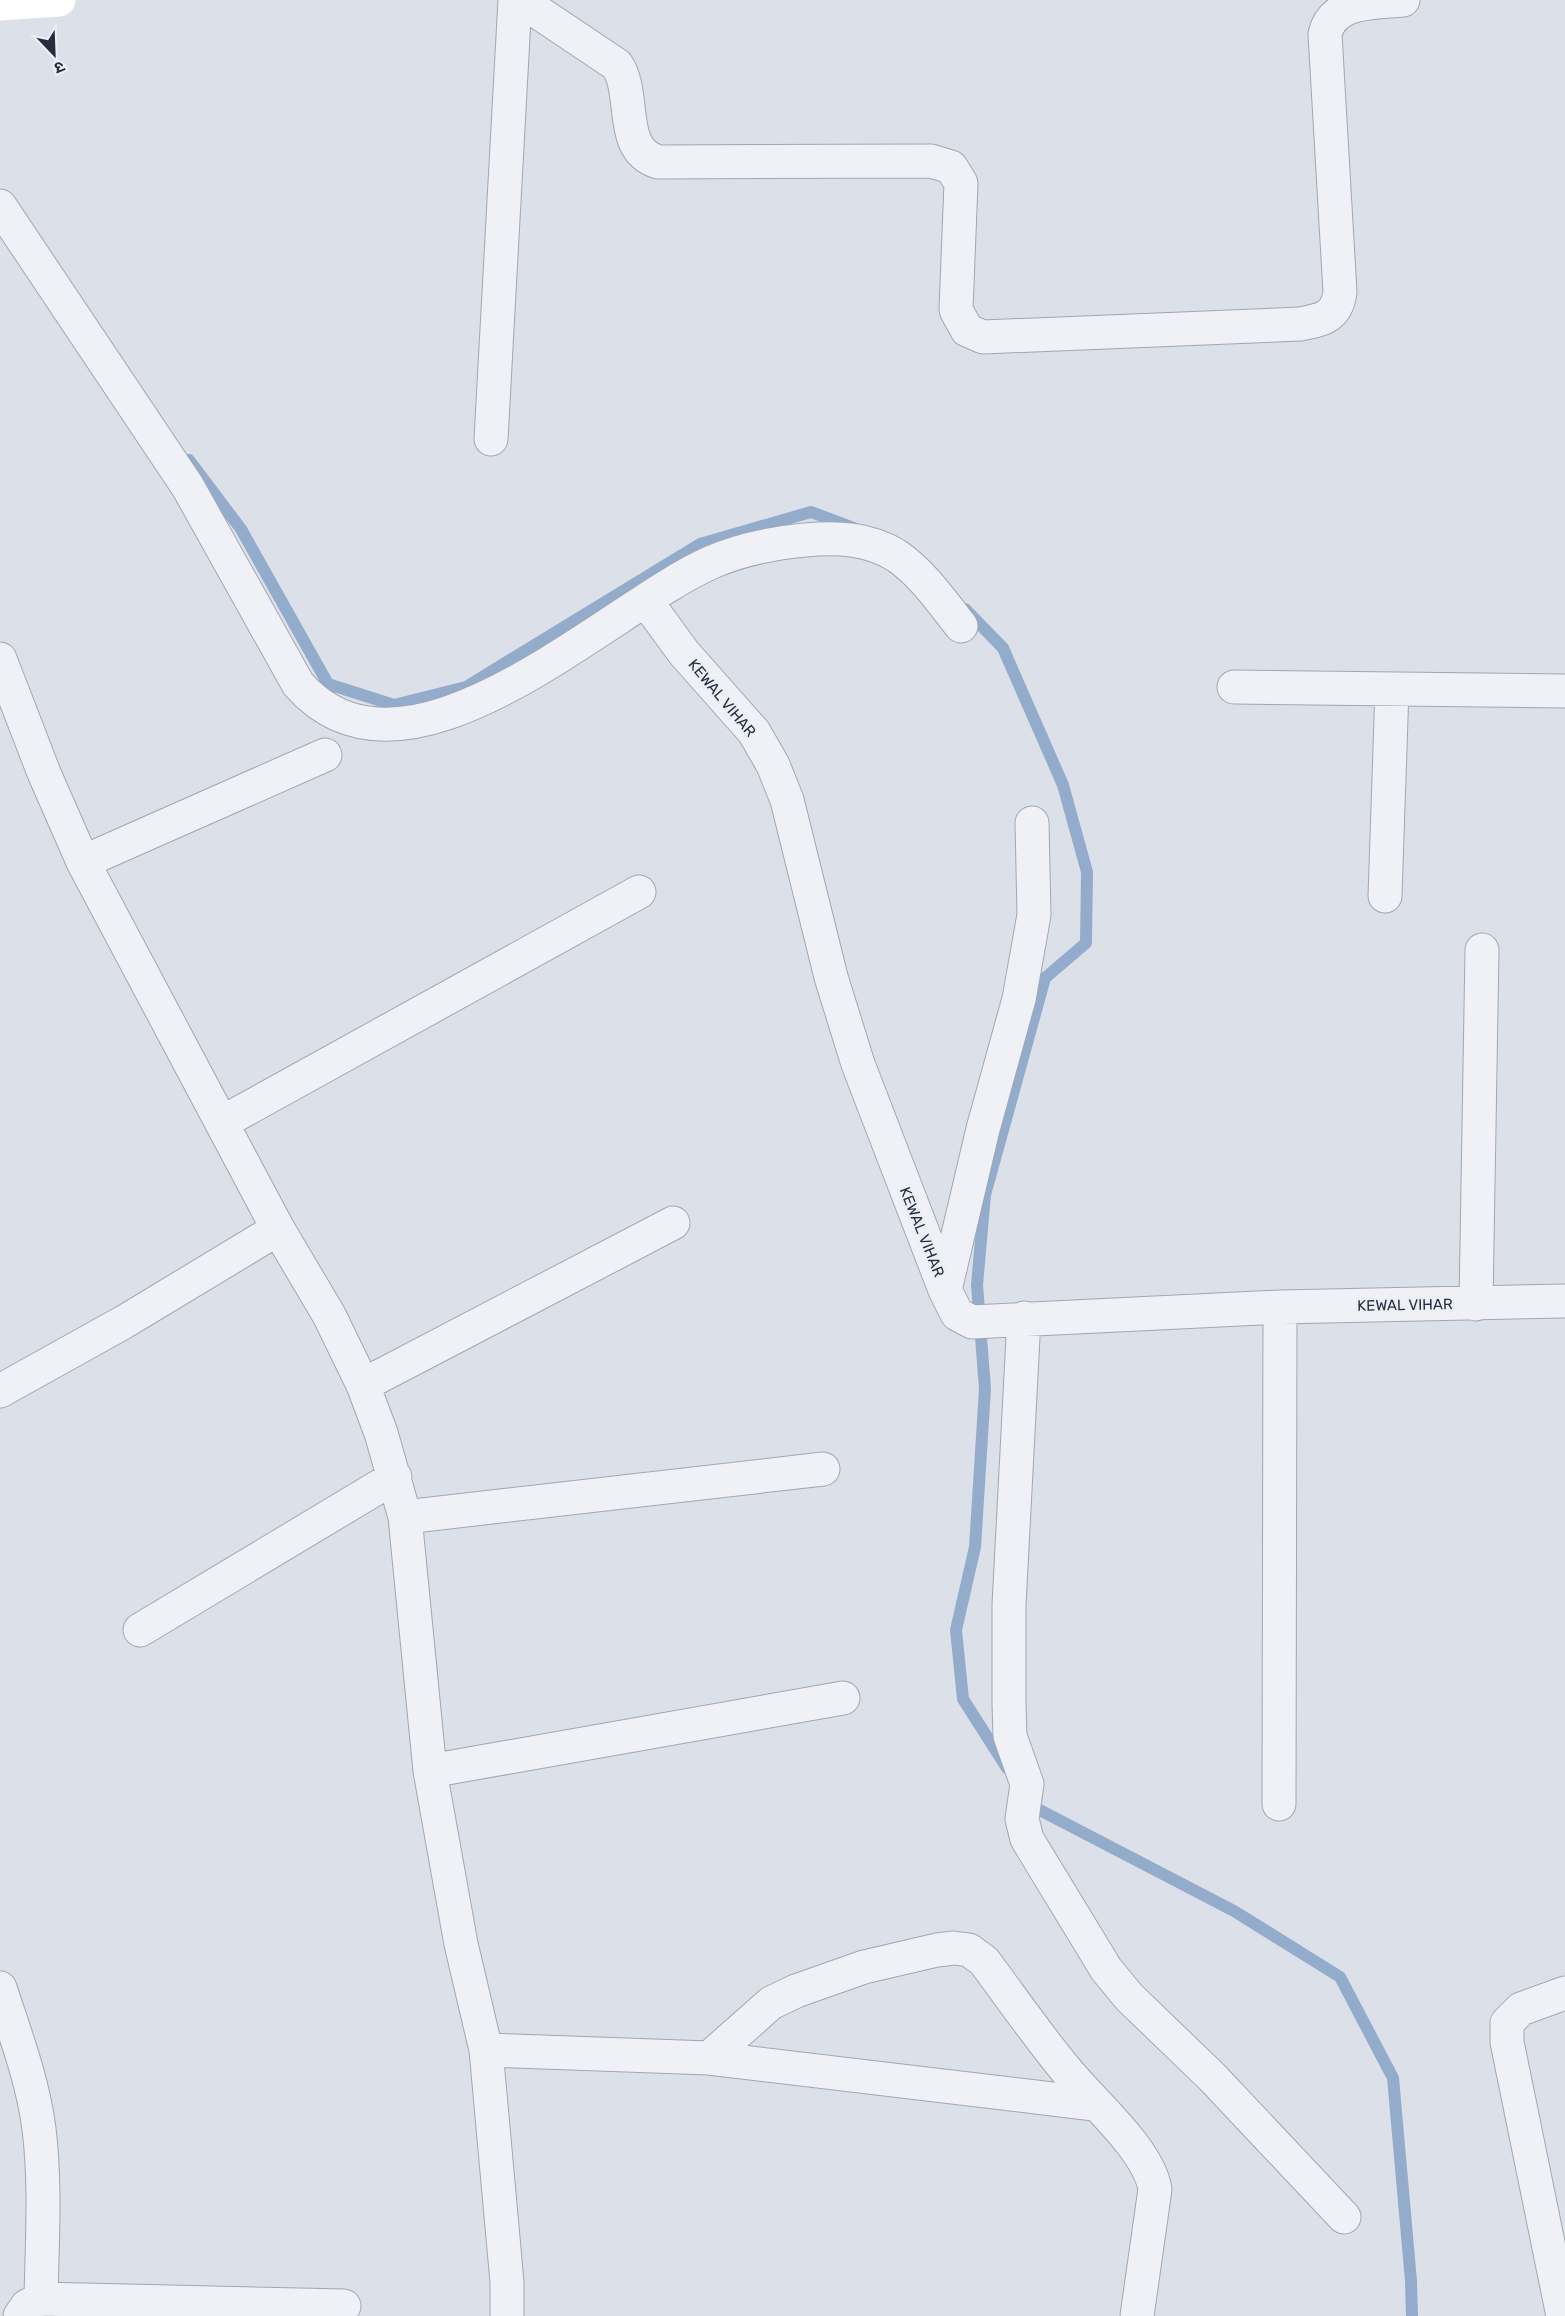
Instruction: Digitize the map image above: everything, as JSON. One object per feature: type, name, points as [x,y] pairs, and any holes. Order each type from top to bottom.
[{"type":"main road","points":[[0,4],[59,0]]},
{"type":"street","points":[[491,439],[518,0],[617,65],[625,78],[634,143],[640,153],[648,159],[658,162],[932,162],[951,167],[961,183],[956,310],[967,330],[983,337],[1300,324],[1330,316],[1339,305],[1340,292],[1324,34],[1327,25],[1345,7],[1403,0]]},
{"type":"street","points":[[0,206],[188,487],[298,684],[314,701],[335,714],[370,722],[406,723],[455,712],[529,676],[711,562],[773,543],[831,537],[868,543],[895,555],[927,583],[961,626]]},
{"type":"street","name":"KEWAL VIHAR","points":[[646,601],[684,653],[754,732],[773,765],[787,800],[831,977],[858,1064],[945,1290],[957,1314],[982,1321],[1280,1307],[1565,1301]]},
{"type":"street","points":[[0,659],[44,773],[83,862],[278,1229],[329,1315],[363,1384],[395,1477],[405,1517],[430,1771],[462,1944],[486,2050],[507,2282],[507,2316]]},
{"type":"street","points":[[1234,687],[1565,691]]},
{"type":"street","points":[[1386,896],[1392,689]]},
{"type":"street","points":[[83,862],[325,755]]},
{"type":"street","points":[[945,1290],[983,1129],[1019,999],[1034,915],[1032,823]]},
{"type":"street","points":[[223,1122],[639,892]]},
{"type":"street","points":[[1476,1304],[1482,950]]},
{"type":"street","points":[[363,1384],[673,1223]]},
{"type":"street","points":[[0,1391],[124,1322],[278,1229]]},
{"type":"street","points":[[1279,1804],[1280,1307]]},
{"type":"street","points":[[1024,1318],[1009,1605],[1009,1704],[1010,1736],[1025,1801],[1027,1839],[1106,1969],[1130,1997],[1212,2077],[1344,2217]]},
{"type":"street","points":[[405,1517],[823,1469]]},
{"type":"street","points":[[140,1630],[395,1477]]},
{"type":"street","points":[[430,1771],[843,1698]]},
{"type":"street","points":[[710,2058],[771,2003],[796,1991],[864,1966],[954,1948],[969,1950],[984,1961],[1094,2104],[1134,2146],[1152,2175],[1155,2189],[1137,2316]]},
{"type":"street","points":[[0,1988],[23,2062],[39,2128],[44,2191],[30,2308],[344,2306]]},
{"type":"street","points":[[1563,2316],[1507,2042],[1507,2023],[1521,2008],[1565,1993]]},
{"type":"street","points":[[486,2050],[710,2058],[1094,2104]]},
{"type":"waterway","points":[[189,460],[241,529],[328,684],[394,705],[466,687],[700,544],[811,512],[854,528]]},
{"type":"waterway","points":[[965,609],[1003,648],[1063,785],[1087,872],[1086,943],[1045,978],[985,1195],[977,1285],[985,1389],[975,1547],[956,1630],[963,1699],[1007,1768]]},
{"type":"waterway","points":[[1028,1800],[1032,1806],[1234,1911],[1340,1977],[1393,2078],[1412,2316]]}]
